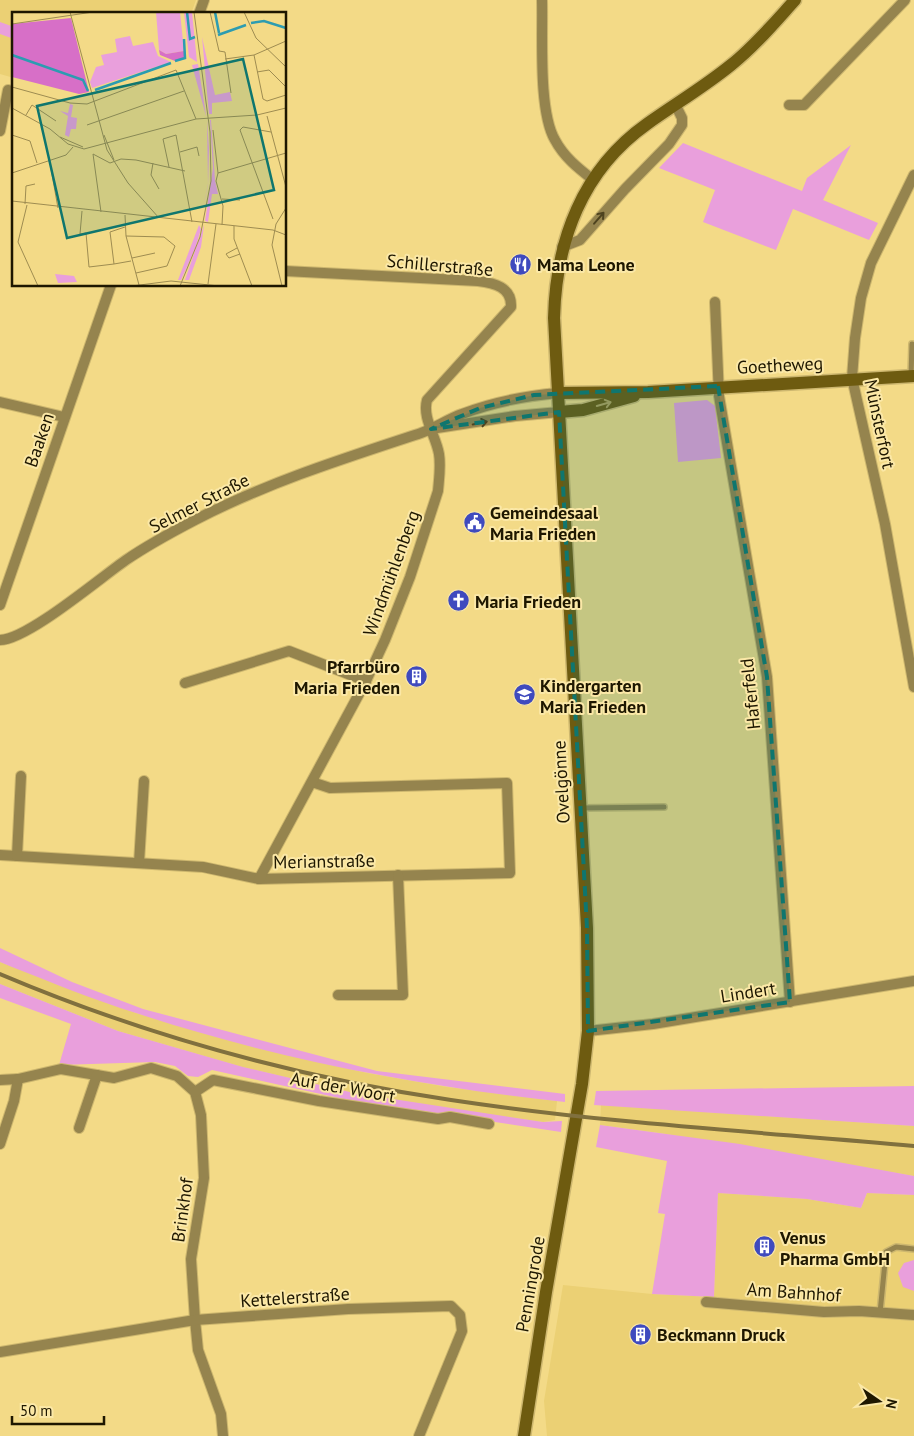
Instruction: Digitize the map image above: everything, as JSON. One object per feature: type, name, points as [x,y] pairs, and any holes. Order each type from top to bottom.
[{"type":"main road","name":"Ovelgönne","points":[[573,1138],[586,1058],[588,1031],[587,928],[554,293],[562,247],[569,223],[592,179],[619,147],[646,125],[676,106],[740,57],[795,0]]},
{"type":"main road","name":"Goetheweg","points":[[558,393],[648,392],[718,386],[912,376]]},
{"type":"main road","name":"Goetheweg","points":[[559,412],[583,410],[648,392]]},
{"type":"main road","name":"Penningrode","points":[[524,1436],[544,1302],[573,1138]]},
{"type":"street","points":[[542,0],[548,122],[555,140],[570,161],[592,179]]},
{"type":"street","points":[[789,105],[804,105],[905,0]]},
{"type":"street","points":[[0,136],[8,90],[12,91]]},
{"type":"street","points":[[562,247],[580,240],[625,189],[669,144],[682,125],[682,118],[676,106]]},
{"type":"street","name":"Münsterfort","points":[[914,175],[871,263],[861,298],[852,378],[885,524],[914,687]]},
{"type":"street","name":"Schillerstraße","points":[[286,271],[478,281],[498,285],[507,291],[512,302],[509,312],[427,400],[425,414],[432,429]]},
{"type":"street","name":"Baaken","points":[[0,605],[111,286]]},
{"type":"street","name":"Haferfeld","points":[[715,302],[718,386],[767,676],[790,1002]]},
{"type":"street","name":"Selmer Straße","points":[[0,640],[19,636],[128,559],[196,520],[266,488],[432,429],[460,414],[518,398],[558,393]]},
{"type":"street","points":[[0,402],[64,417]]},
{"type":"street","name":"Selmer Straße","points":[[432,429],[461,426],[515,416],[559,412]]},
{"type":"street","name":"Windmühlenberg","points":[[259,879],[366,681],[410,577],[438,490],[439,454],[432,429]]},
{"type":"street","points":[[185,683],[289,651],[366,681]]},
{"type":"street","points":[[17,856],[21,776]]},
{"type":"street","points":[[139,863],[144,781]]},
{"type":"street","name":"Merianstraße","points":[[0,855],[203,867],[259,879],[510,872],[507,783],[330,788],[312,782]]},
{"type":"street","points":[[338,995],[403,995],[398,875]]},
{"type":"street","name":"Lindert","points":[[588,1031],[653,1024],[914,982]]},
{"type":"street","points":[[0,1080],[18,1079],[61,1069],[114,1078],[151,1068],[165,1070],[177,1076],[195,1092]]},
{"type":"street","points":[[79,1128],[97,1076]]},
{"type":"street","points":[[0,1144],[14,1101],[18,1079]]},
{"type":"street","name":"Auf der Woort","points":[[195,1092],[214,1080],[319,1101],[438,1119],[450,1117],[489,1124]]},
{"type":"street","name":"Brinkhof","points":[[195,1092],[201,1115],[204,1178],[191,1259],[195,1320],[198,1350],[221,1414],[224,1436]]},
{"type":"street","name":"Am Bahnhof","points":[[706,1302],[824,1312],[880,1312],[914,1315]]},
{"type":"street","name":"Kettelerstraße","points":[[0,1352],[195,1320],[348,1309],[451,1306],[460,1315],[462,1331],[419,1436]]},
{"type":"lane","points":[[912,344],[912,376]]},
{"type":"lane","points":[[580,808],[664,807]]},
{"type":"lane","points":[[880,1312],[886,1252],[896,1247],[914,1249]]},
{"type":"highlighted area","points":[[718,386],[767,677],[790,1002],[588,1031],[587,928],[559,412],[431,429],[480,408],[534,395]]},
{"type":"shaded area","points":[[0,0],[196,0],[192,12],[12,12],[12,77],[0,74]]},
{"type":"shaded area","points":[[0,22],[12,26],[12,38],[0,34]]},
{"type":"shaded area","points":[[683,143],[802,191],[807,178],[851,145],[823,200],[878,223],[869,240],[793,209],[776,250],[703,222],[715,190],[659,168]]},
{"type":"shaded area","points":[[707,400],[715,406],[721,458],[678,462],[674,403]]},
{"type":"shaded area","points":[[0,948],[72,982],[143,1009],[377,1071],[565,1094],[565,1102],[402,1079],[348,1069],[241,1044],[120,1008],[12,967],[0,962]]},
{"type":"shaded area","points":[[0,962],[136,1013],[264,1049],[367,1073],[447,1087],[557,1101],[555,1120],[543,1122],[354,1093],[242,1067],[118,1031],[0,984]]},
{"type":"shaded area","points":[[0,984],[118,1031],[243,1067],[354,1093],[543,1122],[562,1121],[561,1132],[348,1100],[212,1070],[198,1077],[188,1076],[175,1066],[155,1062],[59,1065],[71,1024],[0,998]]},
{"type":"shaded area","points":[[914,1086],[914,1126],[594,1105],[596,1091]]},
{"type":"shaded area","points":[[601,1105],[914,1126],[914,1176],[660,1133],[600,1125]]},
{"type":"shaded area","points":[[600,1125],[740,1144],[914,1176],[914,1195],[867,1193],[861,1208],[807,1199],[718,1193],[714,1297],[652,1294],[665,1214],[658,1213],[667,1161],[596,1147]]},
{"type":"shaded area","points":[[718,1193],[807,1199],[861,1208],[867,1193],[914,1195],[914,1436],[547,1436],[544,1401],[563,1285],[652,1294],[714,1297]]},
{"type":"shaded area","points":[[914,1260],[914,1291],[903,1287],[898,1273],[904,1263]]},
{"type":"railway","points":[[0,974],[54,996],[165,1035],[278,1066],[393,1090],[451,1100],[566,1115],[914,1146]]},
{"type":"place","name":"Mama Leone","points":[[521,264]]},
{"type":"place","name":"Gemeindesaal Maria Frieden","points":[[474,522]]},
{"type":"place","name":"Maria Frieden","points":[[459,601]]},
{"type":"place","name":"Pfarrbüro Maria Frieden","points":[[416,676]]},
{"type":"place","name":"Kindergarten Maria Frieden","points":[[524,695]]},
{"type":"place","name":"Venus Pharma GmbH","points":[[764,1247]]},
{"type":"place","name":"Beckmann Druck","points":[[641,1334]]}]
